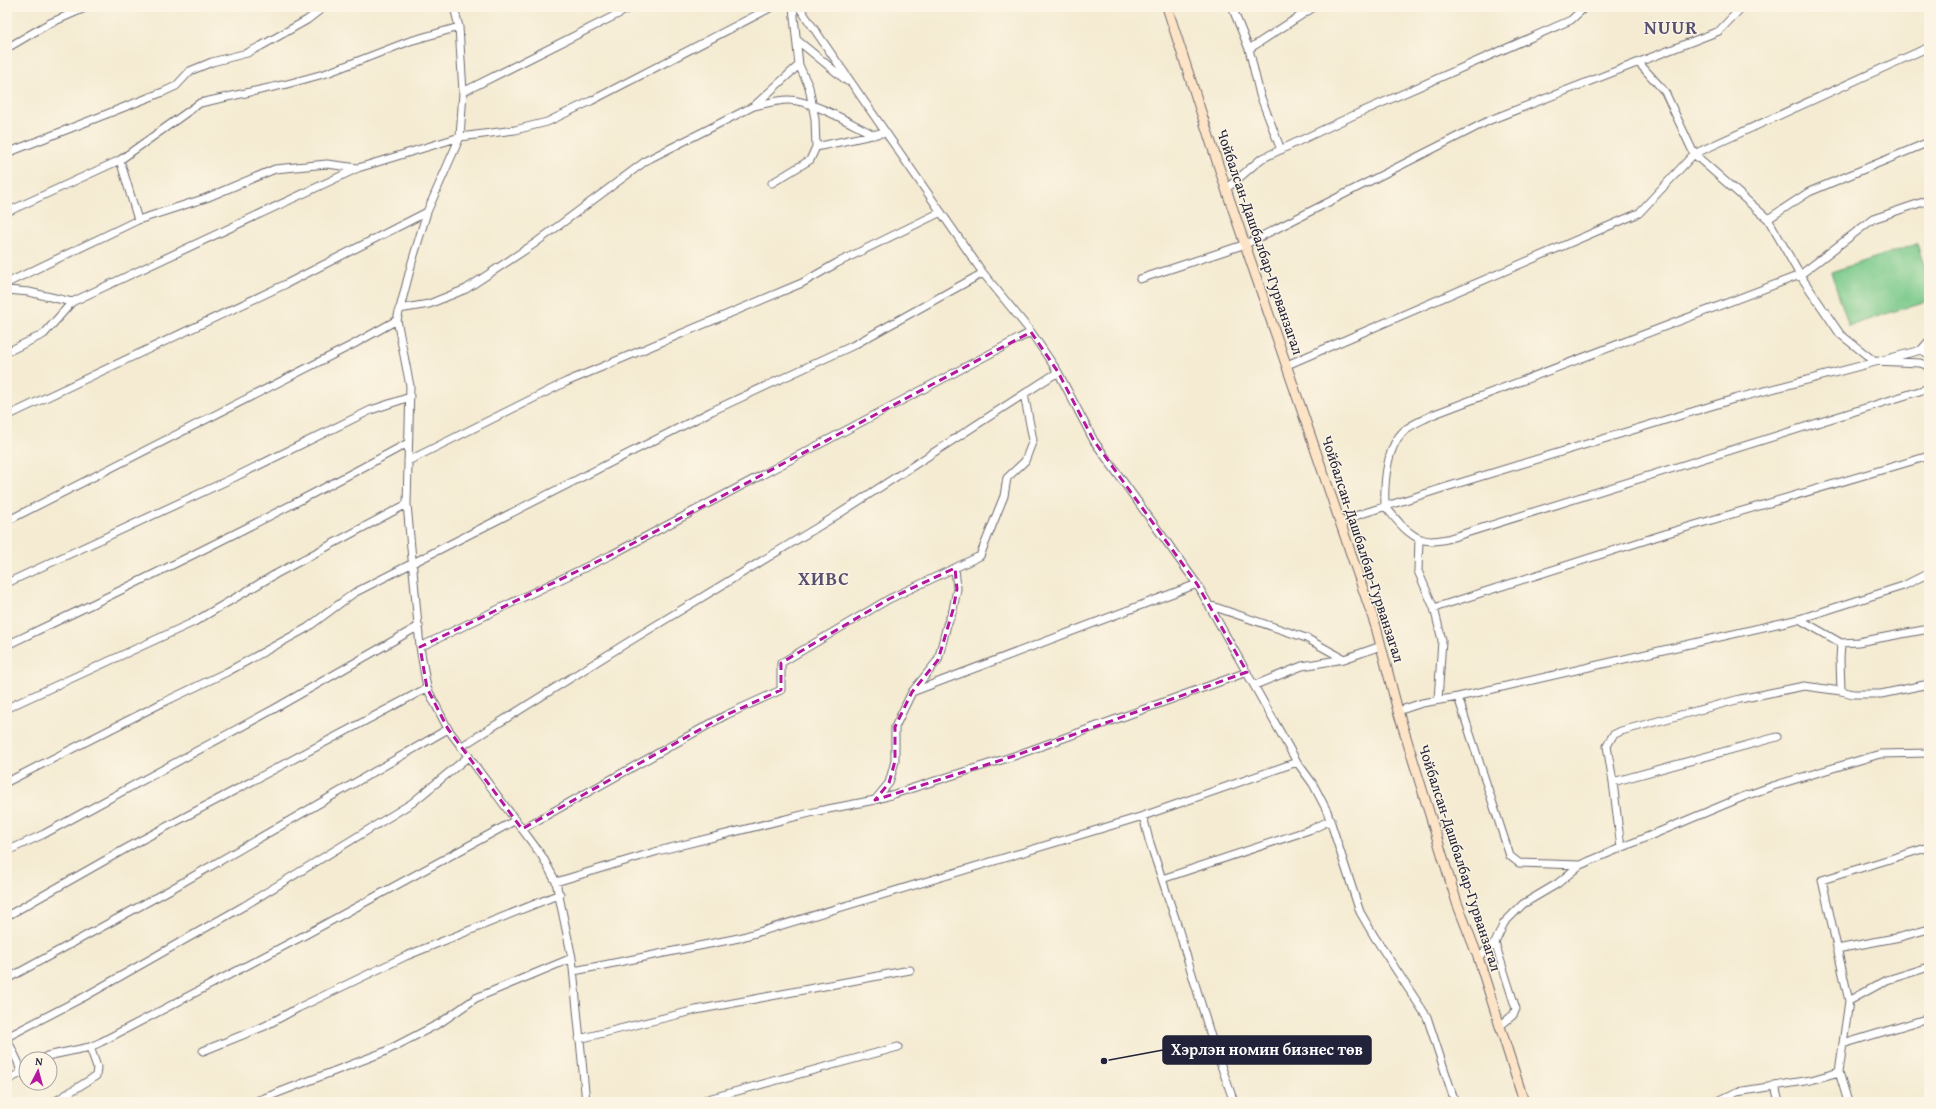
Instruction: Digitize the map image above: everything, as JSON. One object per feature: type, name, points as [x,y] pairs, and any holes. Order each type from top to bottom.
[{"type":"street","points":[[7,48],[48,24],[88,7]]},
{"type":"street","points":[[7,154],[176,86],[190,71],[212,62],[247,53],[307,20],[324,7]]},
{"type":"street","points":[[454,7],[459,27],[463,92],[460,137],[427,212],[397,320],[410,386],[407,504],[411,563],[419,626],[420,647],[427,688],[448,729],[470,756],[542,856],[556,882],[560,894],[574,971],[579,1039],[586,1102]]},
{"type":"street","points":[[463,92],[632,7]]},
{"type":"street","points":[[7,352],[44,334],[72,302],[358,168],[460,137],[515,130],[547,122],[591,101],[772,7]]},
{"type":"street","points":[[772,183],[810,160],[816,147],[809,88],[799,65],[793,7]]},
{"type":"street","points":[[799,7],[982,273],[1031,332],[1058,372],[1094,441],[1197,584],[1298,762],[1313,784],[1331,820],[1360,912],[1427,1017],[1455,1102]]},
{"type":"street","name":"Чойбалсан-Дашбалбар-Гурванзагал","points":[[1167,7],[1226,189],[1342,523],[1381,646],[1398,711],[1457,903],[1478,957],[1524,1102]]},
{"type":"street","points":[[1232,7],[1249,49],[1260,95],[1281,150]]},
{"type":"street","points":[[1249,49],[1314,7]]},
{"type":"street","points":[[1226,189],[1261,159],[1352,116],[1571,20],[1584,7]]},
{"type":"street","points":[[1140,279],[1246,244],[1490,120],[1719,31],[1742,7]]},
{"type":"street","points":[[7,212],[120,160],[200,102],[287,84],[320,74],[410,41],[459,27]]},
{"type":"street","points":[[797,40],[854,86]]},
{"type":"street","points":[[1287,365],[1639,213],[1694,154],[1929,47]]},
{"type":"street","points":[[1639,63],[1665,92],[1694,154],[1768,219],[1800,275],[1840,334],[1874,361],[1920,363],[1926,365],[1929,369]]},
{"type":"street","points":[[399,309],[429,304],[466,288],[534,244],[648,160],[754,106],[799,65]]},
{"type":"street","points":[[754,106],[787,100],[812,105],[874,135]]},
{"type":"street","points":[[816,147],[886,132]]},
{"type":"street","points":[[1768,219],[1809,192],[1929,142]]},
{"type":"street","points":[[120,160],[138,220]]},
{"type":"street","points":[[7,283],[138,220],[206,198],[275,169],[326,164],[358,168]]},
{"type":"street","points":[[1929,200],[1873,219],[1800,275],[1432,415],[1404,431],[1393,448],[1386,472],[1385,506],[1404,529],[1419,539],[1430,542],[1447,539],[1929,388]]},
{"type":"street","points":[[7,416],[278,287],[427,212]]},
{"type":"street","points":[[408,462],[566,382],[802,283],[837,263],[941,212]]},
{"type":"street","points":[[7,782],[164,702],[227,672],[307,628],[354,593],[411,563],[712,411],[852,346],[982,273]]},
{"type":"street","points":[[7,290],[29,292],[72,302]]},
{"type":"street","points":[[7,521],[347,348],[397,320]]},
{"type":"street","points":[[420,647],[611,556],[1031,332]]},
{"type":"street","points":[[1342,523],[1358,515],[1385,506],[1734,399],[1874,361],[1921,350],[1929,341]]},
{"type":"street","points":[[1921,350],[1929,354]]},
{"type":"street","points":[[462,746],[625,644],[832,520],[1058,372]]},
{"type":"street","points":[[522,829],[726,715],[781,690],[781,663],[889,599],[980,556],[1004,496],[1007,478],[1025,461],[1034,440],[1024,394]]},
{"type":"street","points":[[7,583],[233,478],[371,410],[410,397]]},
{"type":"street","points":[[7,644],[164,569],[317,492],[408,443]]},
{"type":"street","points":[[1434,608],[1671,532],[1929,456]]},
{"type":"street","points":[[7,708],[194,622],[276,574],[407,504]]},
{"type":"street","points":[[1419,539],[1418,571],[1434,608],[1442,640],[1438,700]]},
{"type":"street","points":[[875,800],[889,783],[895,761],[895,727],[912,692],[938,660],[957,589],[955,568]]},
{"type":"street","points":[[1398,711],[1422,703],[1458,697],[1799,619],[1903,586],[1929,574]]},
{"type":"street","points":[[912,692],[1197,584]]},
{"type":"street","points":[[1209,605],[1306,638],[1344,659]]},
{"type":"street","points":[[1799,619],[1841,643],[1858,642],[1929,629]]},
{"type":"street","points":[[7,851],[44,834],[274,709],[419,626]]},
{"type":"street","points":[[1841,643],[1841,691]]},
{"type":"street","points":[[1255,685],[1302,666],[1344,659],[1381,646]]},
{"type":"street","points":[[556,882],[658,851],[818,811],[875,800],[1014,756],[1247,672]]},
{"type":"street","points":[[1621,848],[1614,782],[1607,746],[1613,735],[1621,731],[1740,699],[1804,686],[1853,694],[1882,694],[1929,684]]},
{"type":"street","points":[[7,916],[134,844],[427,688]]},
{"type":"street","points":[[1458,697],[1510,856],[1519,863],[1580,866]]},
{"type":"street","points":[[7,979],[173,888],[448,729]]},
{"type":"street","points":[[1614,782],[1777,737]]},
{"type":"street","points":[[1478,957],[1495,943],[1504,923],[1523,904],[1557,884],[1580,866],[1773,786],[1880,754],[1929,753]]},
{"type":"street","points":[[18,1059],[7,1038],[84,997],[244,906],[412,803],[470,756]]},
{"type":"street","points":[[574,971],[739,938],[1143,816],[1298,762]]},
{"type":"street","points":[[1143,816],[1212,1040],[1234,1102]]},
{"type":"street","points":[[58,1053],[90,1047],[306,935],[516,820]]},
{"type":"street","points":[[1162,879],[1312,830],[1331,820]]},
{"type":"street","points":[[1848,1102],[1839,1072],[1849,1001],[1822,880],[1929,847]]},
{"type":"street","points":[[203,1051],[264,1026],[406,956],[560,894]]},
{"type":"street","points":[[1837,949],[1900,937],[1929,929]]},
{"type":"street","points":[[1495,943],[1516,1009],[1513,1015],[1500,1026]]},
{"type":"street","points":[[254,1102],[384,1052],[440,1023],[476,998],[572,958]]},
{"type":"street","points":[[1849,1001],[1887,980],[1929,967]]},
{"type":"street","points":[[579,1039],[696,1010],[910,970]]},
{"type":"street","points":[[1843,1044],[1929,1018]]},
{"type":"street","points":[[54,1102],[96,1076],[97,1067],[90,1047]]},
{"type":"street","points":[[697,1102],[898,1047]]},
{"type":"street","points":[[1716,1102],[1737,1092],[1811,1080],[1839,1072]]},
{"type":"street","points":[[7,1080],[18,1074]]},
{"type":"street","points":[[1775,1086],[1779,1102]]},
{"type":"highlighted area","points":[[1031,332],[1058,372],[1094,441],[1197,584],[1247,672],[1014,756],[875,800],[889,783],[895,761],[895,727],[912,692],[938,660],[953,610],[957,589],[955,568],[889,599],[781,663],[781,690],[726,715],[522,829],[448,729],[427,688],[420,647],[611,555]]},
{"type":"green space","points":[[1917,244],[1929,281],[1929,300],[1849,326],[1831,272]]},
{"type":"place","name":"Хэрлэн номин бизнес төв","points":[[1104,1061]]},
{"type":"district","name":"NUUR","points":[[1671,27]]},
{"type":"district","name":"ХИВС","points":[[824,578]]}]
